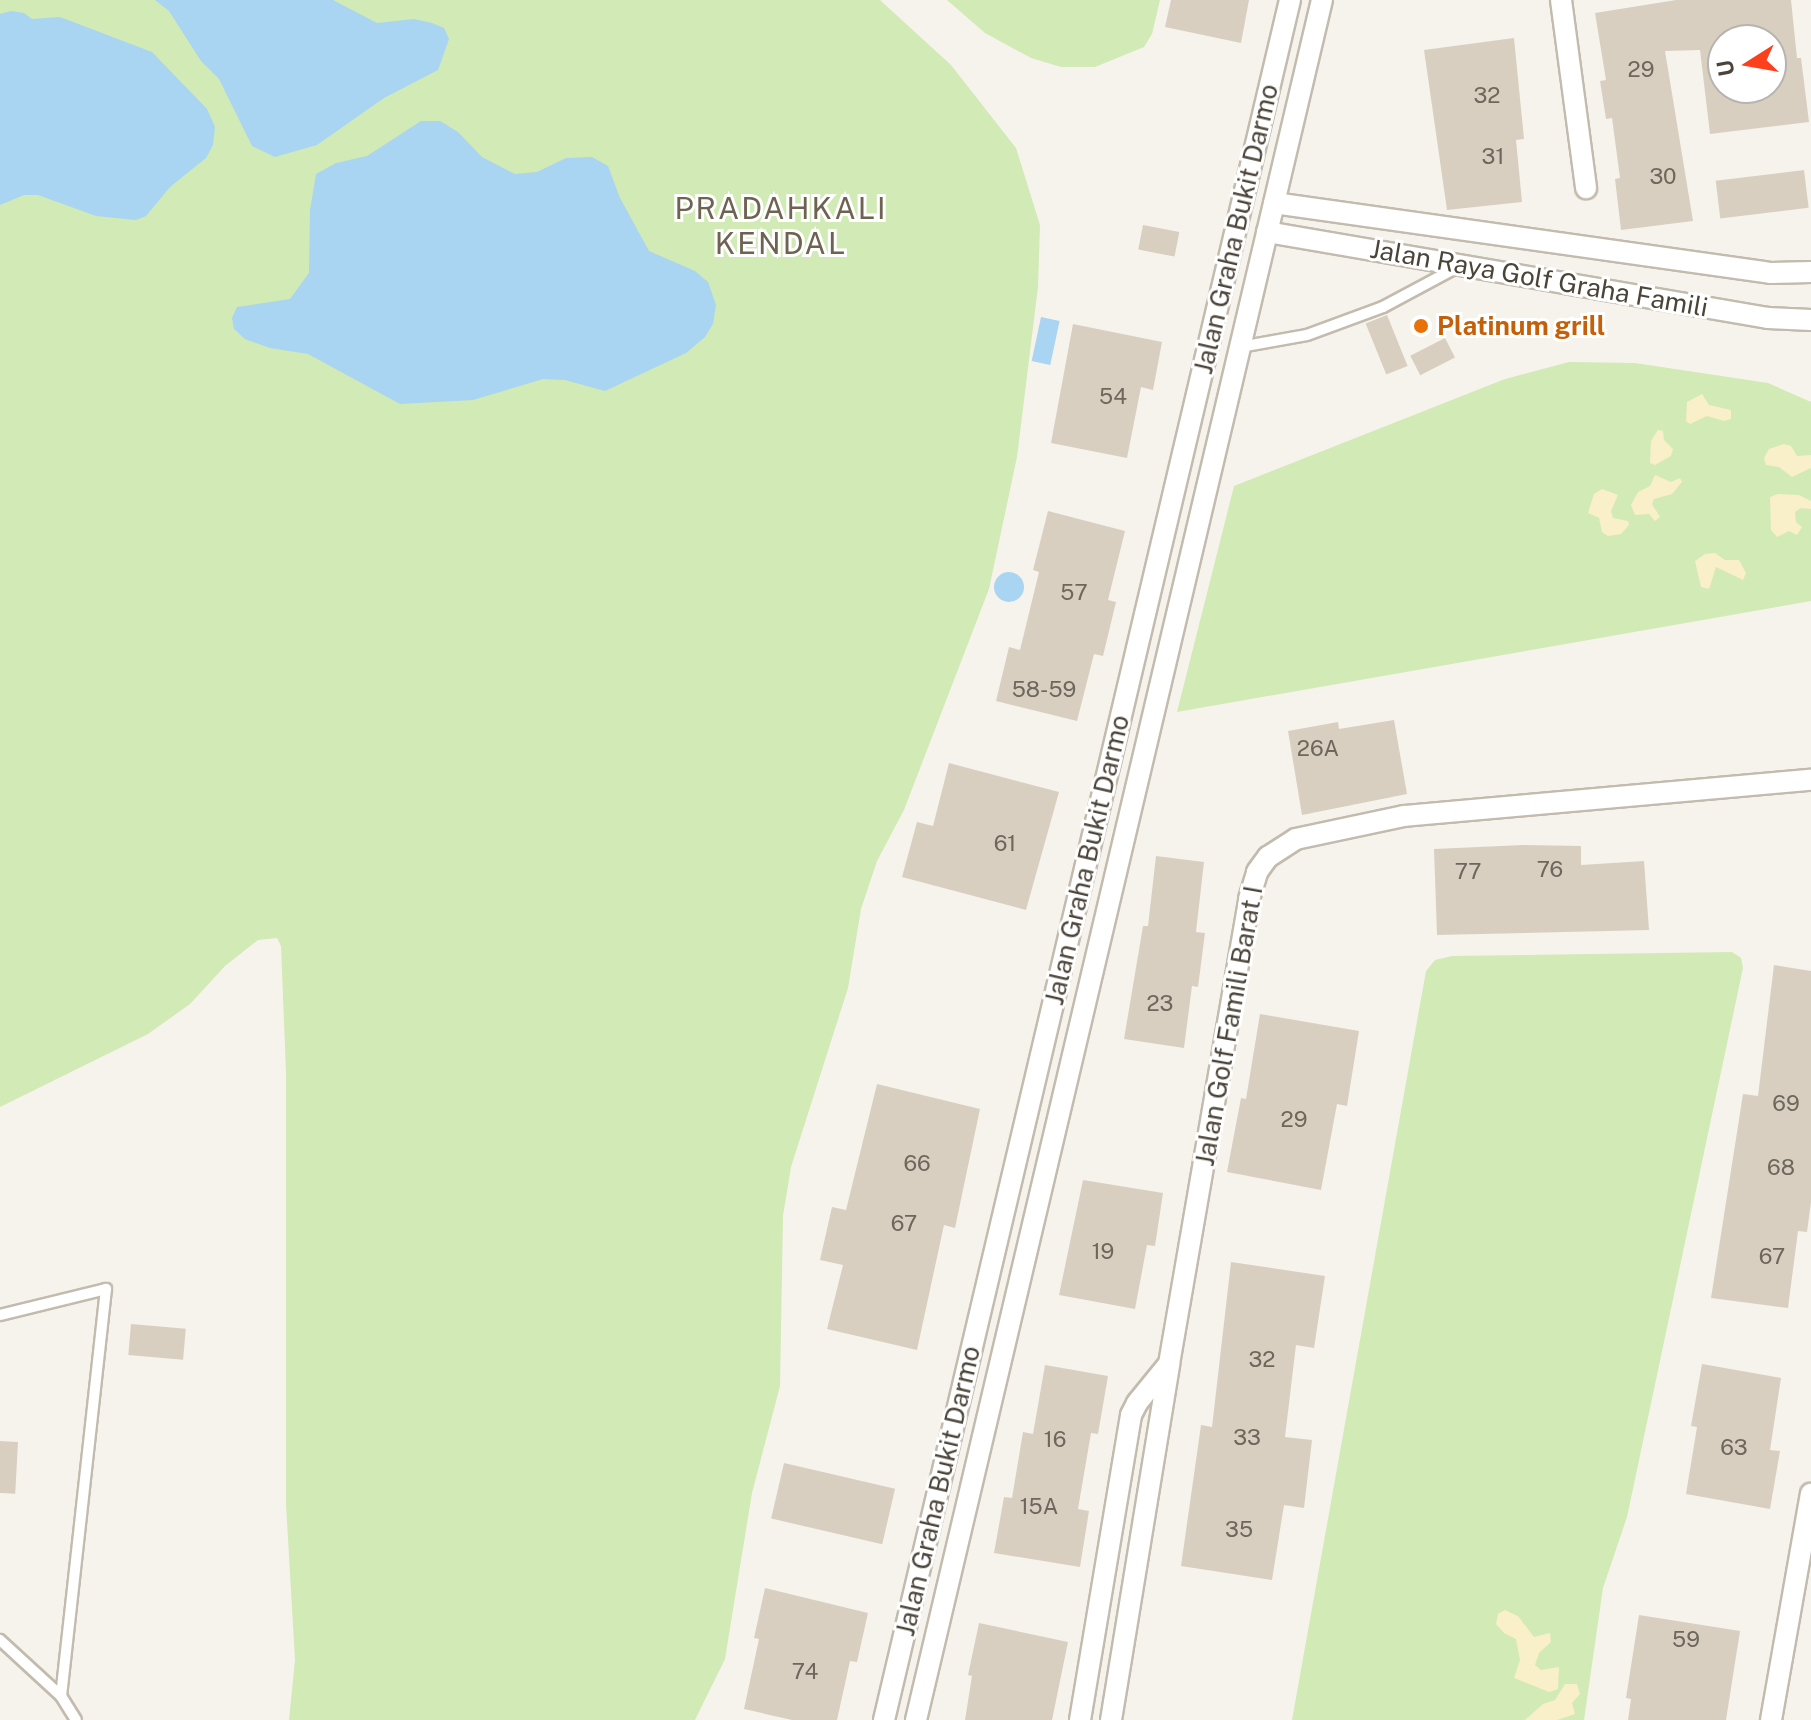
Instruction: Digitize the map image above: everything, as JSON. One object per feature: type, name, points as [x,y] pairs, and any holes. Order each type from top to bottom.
[{"type":"street","name":"Jalan Graha Bukit Darmo","points":[[884,1720],[1290,0]]},
{"type":"street","name":"Jalan Graha Bukit Darmo","points":[[916,1720],[1322,0]]},
{"type":"street","points":[[1561,0],[1586,188]]},
{"type":"street","name":"Jalan Raya Golf Graha Famili","points":[[1274,203],[1771,273],[1811,272]]},
{"type":"street","name":"Jalan Raya Golf Graha Famili","points":[[1267,232],[1768,318],[1811,320]]},
{"type":"street","name":"Jalan Golf Famili Barat I","points":[[1111,1720],[1249,899],[1257,872],[1268,857],[1296,839],[1427,813],[1811,780]]},
{"type":"street","name":"Jalan Golf Famili Barat I","points":[[1080,1720],[1131,1415],[1169,1364]]},
{"type":"street","points":[[1771,1720],[1811,1494]]},
{"type":"lane","points":[[1240,347],[1307,335],[1383,307],[1462,265]]},
{"type":"lane","points":[[0,1315],[106,1289],[61,1696]]},
{"type":"lane","points":[[0,1640],[61,1696],[76,1720]]},
{"type":"green space","points":[[0,0],[880,0],[951,65],[1016,148],[1040,225],[1038,287],[1017,457],[989,589],[904,810],[877,861],[861,909],[848,988],[791,1167],[783,1216],[780,1386],[752,1493],[725,1659],[695,1720],[289,1720],[295,1660],[286,1504],[286,1072],[281,946],[277,938],[258,940],[225,966],[190,1004],[148,1034],[0,1107]]},
{"type":"green space","points":[[947,0],[1160,0],[1152,34],[1144,47],[1095,67],[1061,67],[1031,58],[985,33]]},
{"type":"green space","points":[[1569,362],[1635,363],[1768,383],[1811,402],[1811,601],[1177,712],[1234,486],[1505,379]]},
{"type":"green space","points":[[1732,952],[1741,958],[1743,968],[1627,1517],[1603,1588],[1584,1720],[1292,1720],[1426,971],[1435,960],[1452,956]]},
{"type":"sand","points":[[1702,394],[1709,405],[1731,410],[1731,419],[1724,421],[1707,416],[1690,424],[1686,421],[1687,402]]},
{"type":"sand","points":[[1658,430],[1663,431],[1664,440],[1673,449],[1671,456],[1655,465],[1650,463],[1651,441]]},
{"type":"sand","points":[[1784,444],[1791,446],[1797,456],[1811,455],[1811,468],[1792,477],[1779,467],[1766,465],[1764,458],[1769,449]]},
{"type":"sand","points":[[1655,475],[1671,482],[1680,478],[1682,482],[1672,494],[1654,499],[1652,504],[1660,517],[1655,521],[1649,514],[1635,515],[1631,505],[1638,492],[1650,486]]},
{"type":"sand","points":[[1602,489],[1618,495],[1611,511],[1613,518],[1628,521],[1629,525],[1621,534],[1608,536],[1602,532],[1599,518],[1588,513],[1594,494]]},
{"type":"sand","points":[[1778,494],[1799,495],[1811,501],[1811,509],[1801,508],[1795,512],[1796,522],[1802,527],[1797,535],[1789,531],[1777,537],[1771,530],[1770,497]]},
{"type":"sand","points":[[1715,553],[1725,560],[1739,560],[1746,573],[1743,580],[1716,567],[1709,589],[1701,587],[1695,561],[1705,554]]},
{"type":"sand","points":[[1505,1610],[1518,1616],[1534,1637],[1550,1633],[1551,1642],[1539,1653],[1535,1665],[1541,1670],[1559,1667],[1558,1689],[1549,1692],[1514,1678],[1520,1660],[1516,1639],[1496,1624],[1498,1614]]},
{"type":"sand","points":[[1565,1684],[1577,1684],[1580,1694],[1572,1703],[1575,1714],[1557,1720],[1525,1720],[1543,1704],[1555,1700]]},
{"type":"water","points":[[155,0],[333,0],[377,23],[414,19],[432,23],[444,28],[449,39],[438,70],[384,98],[317,145],[275,157],[252,146],[219,79],[201,61],[169,11]]},
{"type":"water","points":[[11,11],[24,13],[32,19],[60,17],[152,52],[207,109],[215,127],[213,145],[206,158],[170,187],[146,216],[136,220],[96,216],[38,195],[24,195],[0,205],[0,14]]},
{"type":"water","points":[[421,121],[440,121],[458,132],[482,157],[515,174],[537,172],[566,158],[592,157],[608,166],[620,198],[649,251],[695,271],[708,282],[716,305],[713,324],[705,337],[686,353],[605,391],[565,380],[543,379],[473,400],[400,404],[308,354],[270,348],[245,339],[234,329],[232,318],[237,307],[290,299],[309,273],[310,210],[316,174],[336,163],[367,156]]},
{"type":"water","points":[[1041,317],[1060,321],[1050,365],[1032,361]]},
{"type":"water","points":[[1009,572],[1020,576],[1024,587],[1020,598],[1009,602],[998,598],[994,587],[998,576]]},
{"type":"building","points":[[1171,0],[1249,0],[1241,43],[1165,27]]},
{"type":"building","points":[[1676,0],[1791,0],[1797,58],[1801,58],[1809,122],[1710,134],[1700,50],[1665,51],[1693,221],[1621,230],[1615,179],[1620,178],[1612,118],[1606,119],[1600,81],[1606,80],[1595,13]]},
{"type":"building","points":[[1514,38],[1524,139],[1516,140],[1522,202],[1447,210],[1424,50]]},
{"type":"building","points":[[1804,170],[1809,208],[1720,219],[1716,181]]},
{"type":"building","points":[[1143,225],[1179,232],[1175,257],[1138,250]]},
{"type":"building","points":[[1387,315],[1408,366],[1386,375],[1366,324]]},
{"type":"building","points":[[1073,324],[1162,342],[1153,390],[1141,387],[1127,458],[1051,443]]},
{"type":"building","points":[[1445,338],[1455,358],[1420,375],[1410,356]]},
{"type":"building","points":[[1048,511],[1125,531],[1108,600],[1116,602],[1103,656],[1094,654],[1077,721],[996,701],[1009,647],[1020,650],[1039,572],[1033,570]]},
{"type":"building","points":[[1394,720],[1407,794],[1302,815],[1288,731],[1338,722],[1339,729]]},
{"type":"building","points":[[949,763],[1059,792],[1026,910],[902,877],[917,822],[933,826]]},
{"type":"building","points":[[1581,846],[1581,865],[1644,861],[1649,930],[1437,935],[1434,849]]},
{"type":"building","points":[[1156,856],[1204,862],[1196,932],[1205,933],[1198,987],[1192,986],[1184,1048],[1124,1039],[1143,926],[1148,926]]},
{"type":"building","points":[[1774,965],[1811,971],[1811,1202],[1807,1232],[1798,1231],[1788,1308],[1711,1298],[1743,1094],[1758,1096]]},
{"type":"building","points":[[1260,1014],[1359,1031],[1347,1106],[1337,1104],[1321,1190],[1227,1172],[1241,1098],[1246,1099]]},
{"type":"building","points":[[877,1084],[980,1109],[955,1228],[944,1225],[917,1350],[827,1329],[843,1265],[820,1260],[832,1207],[846,1210]]},
{"type":"building","points":[[1083,1180],[1163,1193],[1155,1246],[1147,1245],[1135,1309],[1059,1295]]},
{"type":"building","points":[[1231,1262],[1325,1276],[1314,1348],[1296,1345],[1285,1437],[1312,1440],[1304,1508],[1284,1505],[1272,1580],[1181,1566],[1201,1425],[1212,1427]]},
{"type":"building","points":[[131,1324],[186,1329],[183,1360],[128,1355]]},
{"type":"building","points":[[1702,1364],[1781,1378],[1770,1450],[1780,1451],[1770,1509],[1686,1494],[1697,1427],[1691,1426]]},
{"type":"building","points":[[1045,1365],[1108,1376],[1098,1434],[1091,1433],[1078,1509],[1089,1511],[1080,1567],[994,1553],[1004,1497],[1012,1498],[1023,1432],[1033,1434]]},
{"type":"building","points":[[0,1441],[18,1442],[15,1494],[0,1493]]},
{"type":"building","points":[[784,1463],[895,1489],[882,1544],[771,1519]]},
{"type":"building","points":[[765,1588],[868,1613],[857,1662],[850,1661],[837,1720],[792,1720],[744,1709],[759,1639],[754,1638]]},
{"type":"building","points":[[1639,1615],[1740,1631],[1726,1720],[1628,1720],[1631,1699],[1626,1698]]},
{"type":"building","points":[[979,1623],[1068,1642],[1052,1720],[965,1720],[972,1676],[968,1675]]},
{"type":"place","name":"Platinum grill","points":[[1421,326]]},
{"type":"district","name":"PRADAHKALI KENDAL","points":[[781,225]]}]
